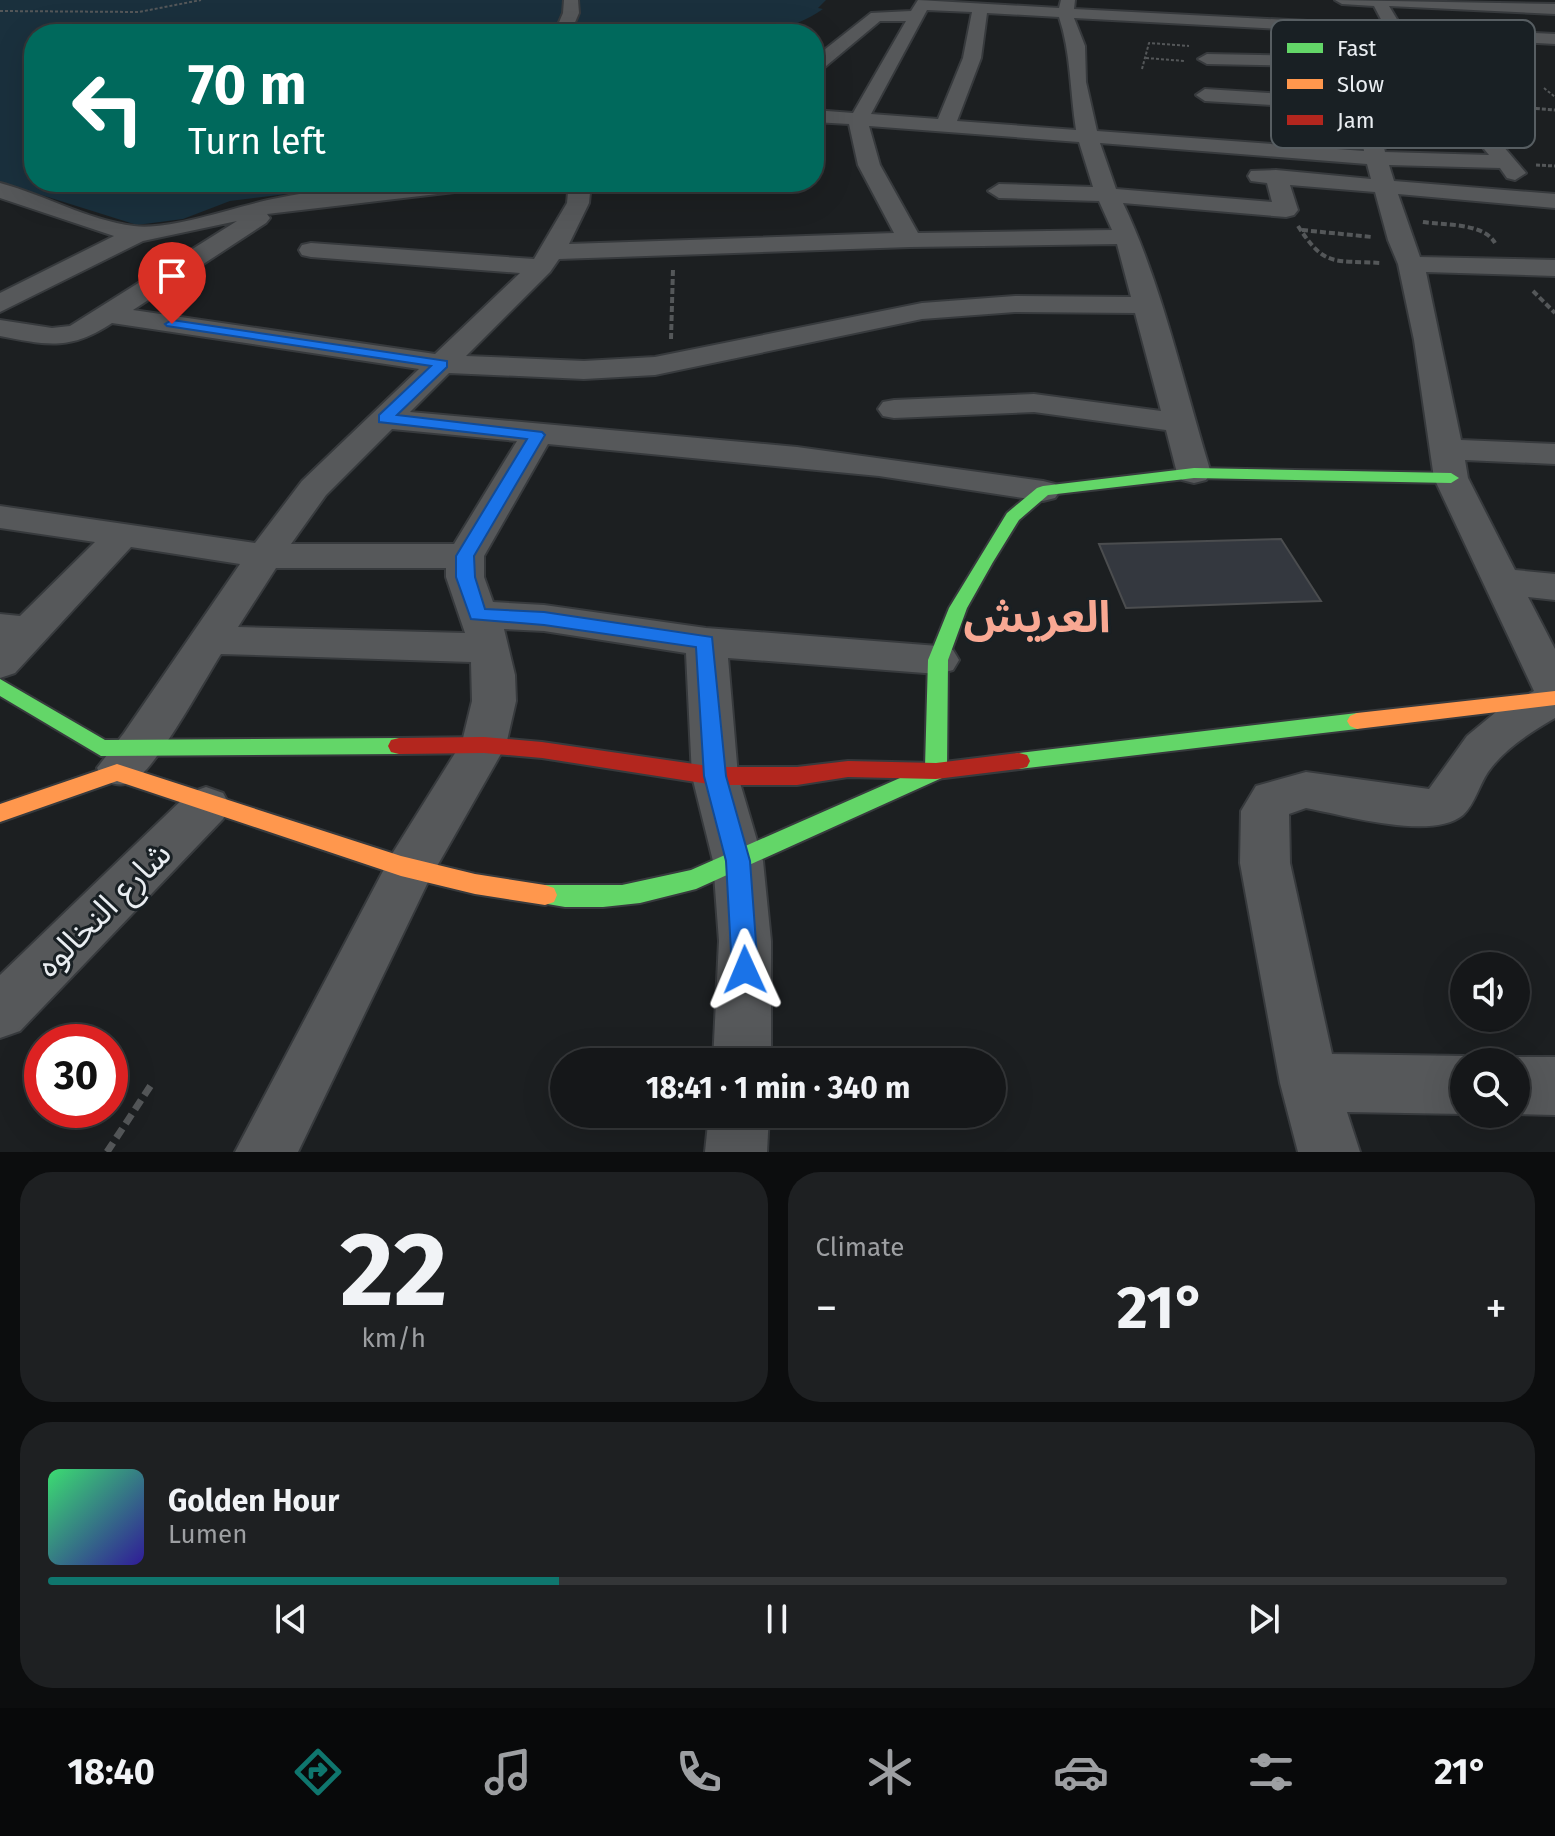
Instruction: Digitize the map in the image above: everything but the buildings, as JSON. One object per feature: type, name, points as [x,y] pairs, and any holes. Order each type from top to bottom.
[{"type":"street","points":[[566,24],[571,13],[571,0]]},
{"type":"street","points":[[1204,0],[1209,19],[1205,108],[1207,146]]},
{"type":"street","points":[[1342,0],[1506,4],[1555,9]]},
{"type":"street","points":[[1378,1],[1389,20]]},
{"type":"street","points":[[1506,4],[1521,20]]},
{"type":"street","points":[[824,59],[876,16],[920,7],[1067,7],[1271,23]]},
{"type":"street","points":[[910,240],[860,143],[859,119],[920,7]]},
{"type":"street","points":[[1067,7],[1077,46],[1077,82],[1091,149],[1127,237],[1194,473]]},
{"type":"street","points":[[945,127],[972,58],[980,9]]},
{"type":"street","points":[[1537,38],[1555,39]]},
{"type":"street","points":[[1537,38],[1555,55]]},
{"type":"street","points":[[1207,56],[1271,59]]},
{"type":"street","points":[[1205,108],[1271,107]]},
{"type":"street","points":[[824,117],[945,127],[1091,149],[1207,146],[1376,158],[1504,162]]},
{"type":"street","points":[[1374,148],[1428,340],[1449,464],[1499,581],[1555,691]]},
{"type":"street","points":[[1492,148],[1504,162],[1549,200]]},
{"type":"street","points":[[1091,149],[1125,163]]},
{"type":"street","points":[[1231,173],[1549,200]]},
{"type":"street","points":[[999,191],[1107,194],[1286,210],[1276,177]]},
{"type":"street","points":[[0,190],[100,226],[137,234],[165,231],[280,204],[389,192]]},
{"type":"street","points":[[128,758],[314,488],[546,260],[578,203],[579,192]]},
{"type":"street","points":[[0,218],[33,202]]},
{"type":"street","points":[[0,328],[60,337],[78,333],[111,315],[280,204]]},
{"type":"street","points":[[0,304],[137,234]]},
{"type":"street","points":[[311,250],[546,260],[674,249],[910,240],[1127,237]]},
{"type":"street","points":[[1401,241],[1507,267],[1555,268]]},
{"type":"street","points":[[111,315],[442,364],[584,370],[642,368],[672,363],[922,311],[1015,304],[1148,305]]},
{"type":"street","points":[[894,409],[1034,403],[1181,423]]},
{"type":"street","points":[[385,419],[808,457],[965,476],[1043,491],[1194,473],[1449,464],[1555,454]]},
{"type":"street","points":[[266,1152],[410,869],[484,745],[494,701],[484,632],[465,577],[465,556],[537,435]]},
{"type":"street","points":[[936,771],[938,660],[958,608],[984,562],[1013,517],[1043,491]]},
{"type":"street","points":[[6,524],[266,556],[465,556]]},
{"type":"street","points":[[0,663],[15,629],[122,536]]},
{"type":"street","points":[[1499,581],[1555,587]]},
{"type":"street","points":[[211,640],[484,632],[559,620],[706,642],[938,660]]},
{"type":"street","points":[[706,642],[715,776],[738,861],[745,941],[742,1048]]},
{"type":"street","points":[[0,686],[18,695],[80,739],[128,758],[206,806],[410,869],[505,889],[590,897],[627,897],[660,891],[738,861],[936,771]]},
{"type":"street","points":[[0,813],[128,758],[484,745],[542,750],[715,776],[797,776],[848,769],[936,771],[1555,698]]},
{"type":"street","points":[[1329,1152],[1309,1083],[1265,863],[1265,811],[1273,799],[1306,790],[1420,808],[1440,805],[1449,799],[1474,757],[1506,727],[1555,698]]},
{"type":"street","name":"شارع النخالوه","points":[[0,1012],[206,806]]},
{"type":"street","points":[[1309,1083],[1450,1085]]},
{"type":"street","points":[[1530,1086],[1555,1086]]},
{"type":"street","points":[[736,1152],[738,1128]]},
{"type":"path","points":[[0,11],[139,12],[201,0]]},
{"type":"path","points":[[1142,69],[1149,43],[1207,56]]},
{"type":"path","points":[[1146,58],[1207,56]]},
{"type":"path","points":[[1544,88],[1555,97]]},
{"type":"path","points":[[1535,108],[1555,110]]},
{"type":"path","points":[[1401,241],[1301,230],[1315,252],[1333,260],[1401,241],[1470,228],[1491,236],[1507,267]]},
{"type":"path","points":[[672,363],[670,323],[674,249]]},
{"type":"path","points":[[107,1152],[153,1082]]},
{"type":"shaded area","points":[[0,0],[826,0],[818,8],[823,9],[795,24],[24,24],[24,190],[0,182]]},
{"type":"shaded area","points":[[32,192],[304,192],[230,201],[183,219],[137,225]]},
{"type":"traffic: fast","points":[[936,771],[938,660],[958,608],[984,562],[1013,517],[1043,491],[1194,473],[1451,478]]},
{"type":"traffic: fast","points":[[0,686],[101,748],[399,746]]},
{"type":"traffic: fast","points":[[1019,761],[1357,721]]},
{"type":"traffic: fast","points":[[545,895],[622,895],[696,879],[927,775]]},
{"type":"traffic: slow","points":[[1357,721],[1555,698]]},
{"type":"traffic: slow","points":[[0,813],[117,772],[401,866],[475,884],[545,895]]},
{"type":"traffic: jam","points":[[399,746],[484,745],[542,750],[715,776],[797,776],[848,769],[936,771],[1019,761]]},
{"type":"district","name":"العريش","points":[[1037,617]]},
{"type":"route","points":[[172,324],[442,364],[385,419],[537,435],[465,556],[465,577],[473,603],[478,615],[544,618],[706,642],[715,776],[738,861],[745,970]]}]
